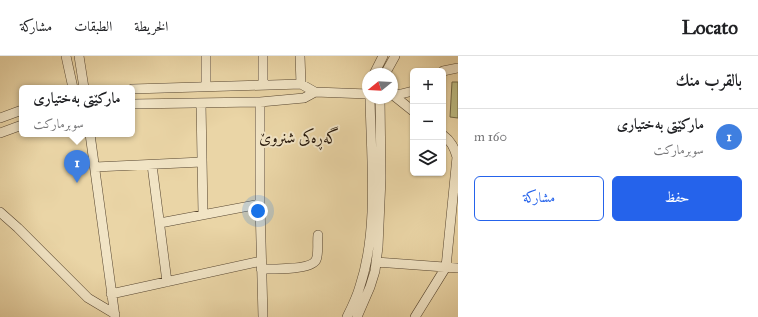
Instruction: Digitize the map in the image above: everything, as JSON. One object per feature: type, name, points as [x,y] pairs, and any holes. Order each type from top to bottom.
[{"type":"street","points":[[66,56],[72,85]]},
{"type":"street","points":[[78,56],[83,85]]},
{"type":"street","points":[[206,56],[206,86]]},
{"type":"street","points":[[263,56],[263,84]]},
{"type":"street","points":[[300,56],[301,84]]},
{"type":"street","points":[[377,68],[383,56]]},
{"type":"street","points":[[388,68],[395,56]]},
{"type":"street","points":[[446,70],[458,68]]},
{"type":"street","points":[[135,89],[301,84],[315,92]]},
{"type":"street","points":[[135,104],[260,102],[304,98],[315,92],[362,93]]},
{"type":"street","points":[[398,94],[410,92]]},
{"type":"street","points":[[398,100],[410,109]]},
{"type":"street","points":[[260,102],[260,204],[263,317]]},
{"type":"street","points":[[201,103],[203,214]]},
{"type":"street","points":[[357,317],[370,287],[376,262],[376,212],[372,170],[370,104]]},
{"type":"street","points":[[347,317],[357,296],[363,278],[376,212],[381,178],[380,104]]},
{"type":"street","points":[[0,118],[19,111]]},
{"type":"street","points":[[0,133],[19,126]]},
{"type":"street","points":[[90,137],[115,316]]},
{"type":"street","points":[[415,317],[446,267],[458,157],[454,148],[446,138]]},
{"type":"street","points":[[95,167],[202,162]]},
{"type":"street","points":[[152,165],[167,282]]},
{"type":"street","points":[[160,223],[260,204]]},
{"type":"street","points":[[0,212],[88,298],[115,316]]},
{"type":"street","points":[[111,294],[261,265],[305,266],[313,263],[317,259],[318,235]]},
{"type":"street","points":[[376,262],[458,268]]},
{"type":"shaded area","points":[[452,82],[458,82],[458,118],[450,117]]},
{"type":"place","name":"مارکێتی بەختیاری","points":[[77,183]]},
{"type":"district","name":"گەڕەکی شنروێ","points":[[299,137]]}]
